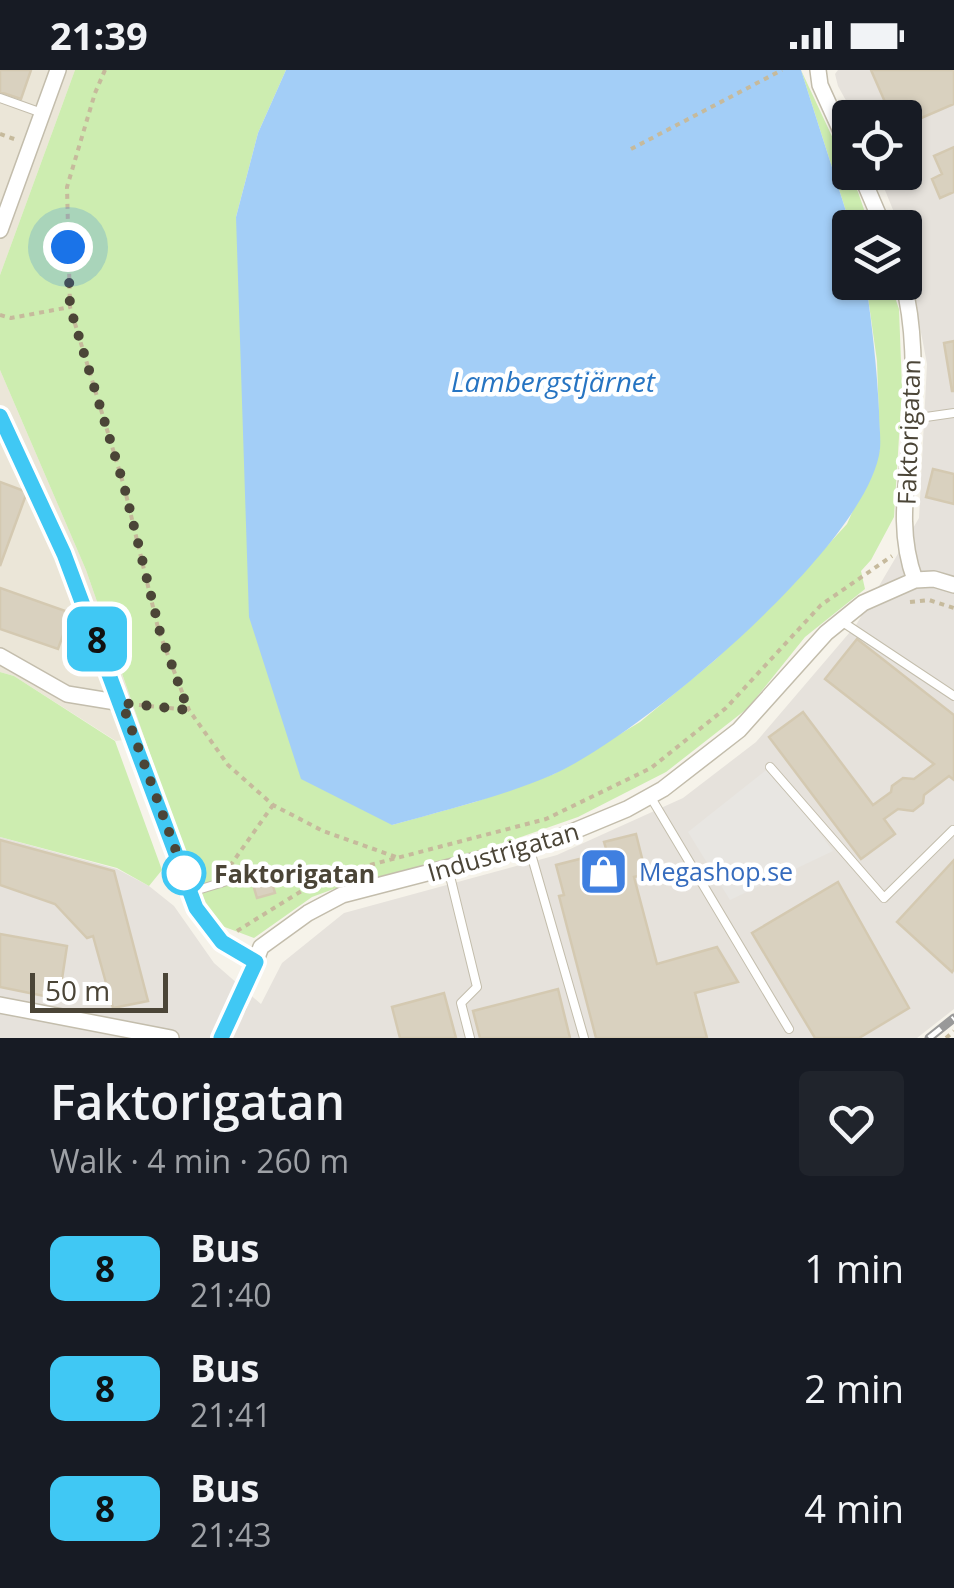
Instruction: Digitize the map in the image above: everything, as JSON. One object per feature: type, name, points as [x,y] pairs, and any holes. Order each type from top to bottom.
[{"type":"street","points":[[0,230],[58,70]]},
{"type":"street","points":[[818,70],[832,111]]},
{"type":"street","name":"Faktorigatan","points":[[905,300],[912,355],[912,419],[904,548],[915,580]]},
{"type":"street","points":[[0,416],[64,554],[196,908],[222,942],[256,962]]},
{"type":"street","points":[[915,580],[934,579],[954,585]]},
{"type":"street","name":"Industrigatan","points":[[220,1038],[238,1006],[261,947],[326,902],[528,848],[585,828],[650,796],[739,730],[840,621],[863,603],[915,580]]},
{"type":"street","points":[[0,656],[67,694],[122,703]]},
{"type":"street","points":[[0,1006],[171,1038]]},
{"type":"lane","points":[[0,98],[42,113]]},
{"type":"lane","points":[[912,419],[954,413]]},
{"type":"lane","points":[[840,621],[954,696]]},
{"type":"lane","points":[[770,767],[884,898],[953,830]]},
{"type":"lane","points":[[650,796],[789,1029]]},
{"type":"lane","points":[[528,848],[584,1038]]},
{"type":"lane","points":[[448,868],[477,987],[461,1002],[470,1038]]},
{"type":"lane","points":[[191,892],[264,870]]},
{"type":"path","points":[[105,70],[67,187],[70,307],[124,486],[160,632],[188,710],[228,766],[273,805],[323,831],[396,857]]},
{"type":"path","points":[[630,149],[782,70]]},
{"type":"path","points":[[0,315],[11,318],[70,307]]},
{"type":"path","points":[[222,942],[324,877],[546,819],[651,768],[726,708],[821,606],[904,548]]},
{"type":"path","points":[[122,703],[188,710]]},
{"type":"path","points":[[217,884],[273,805]]},
{"type":"path","points":[[946,1038],[954,1031]]},
{"type":"shaded area","points":[[0,70],[75,70],[0,275]]},
{"type":"shaded area","points":[[838,70],[954,70],[954,1009],[917,1038],[0,1038],[0,837],[117,869],[149,886],[174,906],[214,963],[261,1004],[282,963],[344,913],[557,855],[683,798],[756,742],[856,625],[919,518],[927,364],[915,300],[922,300],[922,210],[893,210],[885,190],[922,190],[922,100],[846,100],[835,74]]},
{"type":"shaded area","points":[[0,370],[86,570],[144,737],[116,741],[14,676],[0,672]]},
{"type":"shaded area","points":[[770,767],[833,851],[730,900],[688,832]]},
{"type":"green space","points":[[75,70],[286,70],[258,133],[236,217],[392,825],[554,774],[640,722],[715,660],[847,524],[880,449],[877,361],[868,300],[896,300],[899,309],[902,389],[894,517],[861,571],[865,589],[805,637],[748,708],[666,772],[578,817],[489,848],[312,897],[254,938],[214,923],[190,869],[86,570],[0,370],[0,275]]},
{"type":"green space","points":[[801,70],[832,136],[832,167]]},
{"type":"green space","points":[[839,190],[857,190],[864,210],[846,210]]},
{"type":"green space","points":[[0,672],[14,676],[115,741],[162,870],[149,886],[117,868],[0,837]]},
{"type":"water","name":"Lambergstjärnet","points":[[286,70],[801,70],[832,167],[832,190],[839,190],[846,210],[832,210],[832,300],[868,300],[880,449],[866,489],[836,535],[745,633],[638,721],[552,775],[473,803],[392,825],[301,779],[249,617],[236,217],[258,133]]},
{"type":"building","points":[[0,70],[31,70],[21,99],[0,92]]},
{"type":"building","points":[[871,70],[954,70],[954,104],[922,118],[922,100],[884,100]]},
{"type":"building","points":[[954,147],[954,192],[940,198],[932,179],[942,174],[934,156]]},
{"type":"building","points":[[954,341],[954,391],[952,391],[944,343]]},
{"type":"building","points":[[933,469],[954,474],[954,504],[926,497]]},
{"type":"building","points":[[0,482],[27,492],[0,566]]},
{"type":"building","points":[[0,588],[71,613],[58,649],[0,629]]},
{"type":"building","points":[[857,639],[954,715],[954,780],[949,776],[924,795],[923,803],[913,811],[898,809],[884,819],[895,834],[861,859],[769,737],[803,712],[873,805],[903,778],[914,779],[934,764],[825,679]]},
{"type":"building","points":[[636,834],[646,874],[634,877],[657,964],[717,947],[738,982],[695,993],[707,1038],[596,1038],[559,896],[564,895],[556,865],[607,852],[604,842]]},
{"type":"building","points":[[0,840],[114,871],[148,1001],[113,1008],[93,936],[87,938],[55,904],[0,885]]},
{"type":"building","points":[[954,860],[954,969],[952,972],[897,922]]},
{"type":"building","points":[[270,876],[275,893],[257,898],[252,881]]},
{"type":"building","points":[[838,882],[909,1008],[859,1038],[815,1038],[752,933]]},
{"type":"building","points":[[0,934],[67,946],[59,999],[0,987]]},
{"type":"building","points":[[558,989],[570,1038],[480,1038],[473,1011]]},
{"type":"building","points":[[444,993],[456,1038],[400,1038],[392,1007]]},
{"type":"railway","points":[[929,1038],[954,1018]]},
{"type":"bus line","name":"8","points":[[0,416],[64,554],[196,908],[222,942],[256,962],[221,1038]]},
{"type":"place","name":"Megashop.se","points":[[604,871]]},
{"type":"place","name":"Faktorigatan","points":[[184,873]]},
{"type":"route","points":[[68,247],[70,307],[124,486],[160,632],[188,710],[122,703],[184,873]]}]
